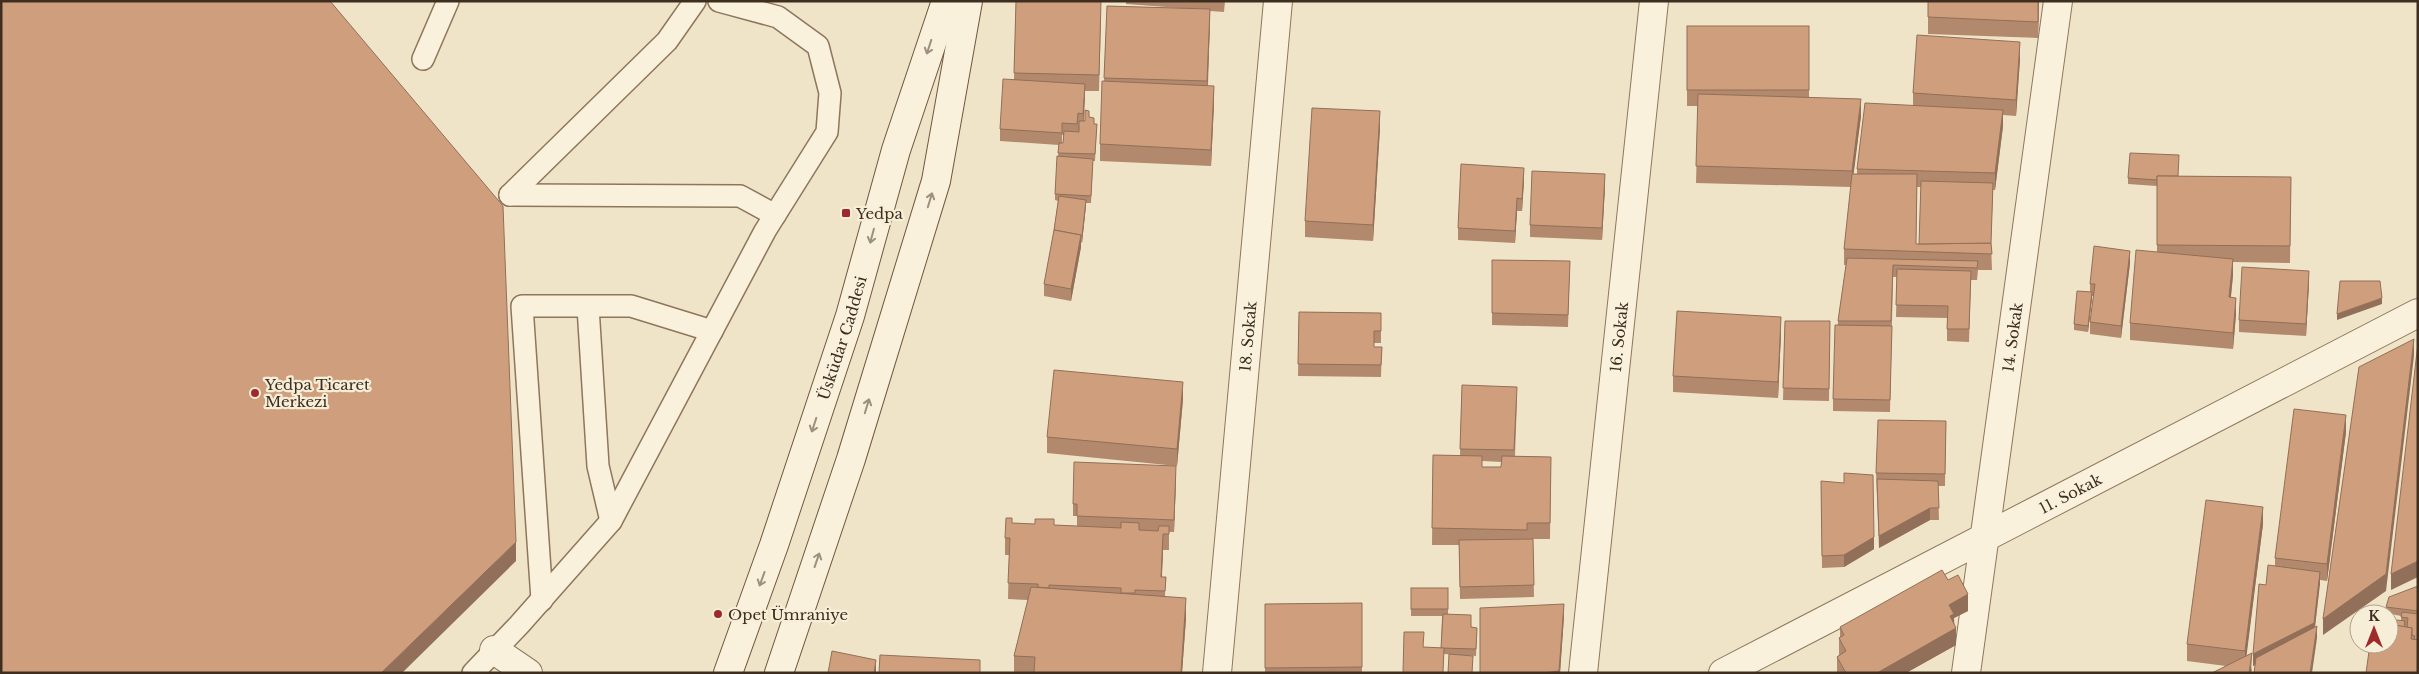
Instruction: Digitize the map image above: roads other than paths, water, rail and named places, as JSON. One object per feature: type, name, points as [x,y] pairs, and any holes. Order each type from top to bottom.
[{"type":"street","name":"Üsküdar Caddesi","points":[[728,673],[774,545],[850,316],[896,150],[946,1]]},
{"type":"street","points":[[779,673],[851,459],[936,181],[968,1]]},
{"type":"street","name":"18. Sokak","points":[[1216,673],[1278,1]]},
{"type":"street","name":"16. Sokak","points":[[1584,673],[1654,1]]},
{"type":"street","name":"14. Sokak","points":[[1966,673],[2058,1]]},
{"type":"street","name":"11. Sokak","points":[[1723,673],[2418,313]]},
{"type":"street","points":[[494,650],[528,673]]},
{"type":"lane","points":[[423,59],[448,1]]},
{"type":"lane","points":[[695,1],[667,41],[510,194],[740,196],[775,215]]},
{"type":"lane","points":[[473,673],[542,600],[611,521],[775,215],[827,132],[830,93],[818,46],[778,17],[719,1]]},
{"type":"lane","points":[[542,600],[522,306],[631,306],[712,331]]},
{"type":"lane","points":[[588,307],[598,466],[611,521]]},
{"type":"place","name":"Yedpa","points":[[846,213]]},
{"type":"place","name":"Yedpa Ticaret Merkezi","points":[[255,393]]},
{"type":"place","name":"Opet Ümraniye","points":[[718,614]]}]
